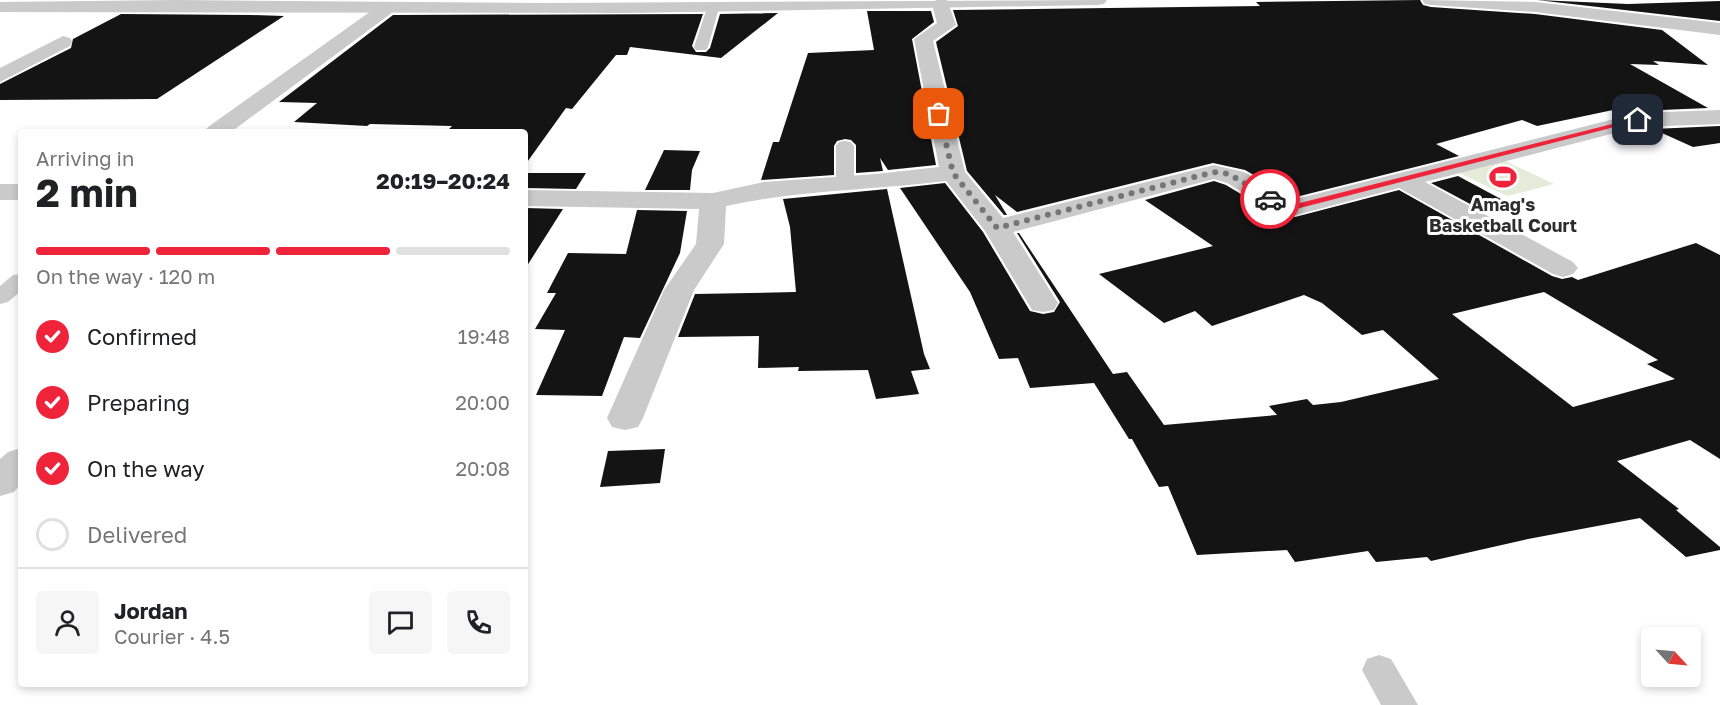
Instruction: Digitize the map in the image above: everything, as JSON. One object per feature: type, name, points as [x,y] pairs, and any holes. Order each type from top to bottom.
[{"type":"street","points":[[0,7],[312,3],[387,8],[679,4],[712,8],[763,4],[941,4],[1098,0]]},
{"type":"street","points":[[1431,0],[1535,7],[1720,29]]},
{"type":"street","points":[[941,4],[946,25],[923,39],[953,173],[997,228],[1043,303]]},
{"type":"street","points":[[220,129],[387,8]]},
{"type":"street","points":[[0,76],[10,66],[63,42]]},
{"type":"street","points":[[997,228],[1214,172],[1229,174],[1276,203],[1296,207],[1638,120],[1720,117]]},
{"type":"street","points":[[528,198],[713,201],[764,190],[953,173]]},
{"type":"street","points":[[1403,180],[1563,268]]},
{"type":"street","points":[[0,192],[18,192]]},
{"type":"street","points":[[625,418],[679,290],[710,244],[713,201]]},
{"type":"street","points":[[0,482],[18,464]]},
{"type":"lane","points":[[701,47],[712,8]]},
{"type":"lane","points":[[845,146],[845,184]]},
{"type":"lane","points":[[0,297],[18,282]]},
{"type":"lane","points":[[1379,670],[1400,705]]},
{"type":"green space","name":"Amag's Basketball Court","points":[[1501,159],[1554,184],[1507,196],[1453,170]]},
{"type":"building","points":[[1420,0],[1423,5],[1431,7],[1535,14],[1662,30],[1708,65],[1653,61],[1659,65],[1630,64],[1708,108],[1638,111],[1623,114],[1613,110],[1537,126],[1522,120],[1436,144],[1459,156],[1296,197],[1245,170],[1213,163],[1017,212],[995,195],[1007,215],[1004,215],[967,171],[936,42],[958,26],[953,10],[1260,6],[1256,2]]},
{"type":"building","points":[[1537,0],[1628,4],[1720,1],[1720,21]]},
{"type":"building","points":[[867,11],[931,11],[934,22],[912,39],[936,165],[888,170],[880,158],[883,171],[856,173],[856,145],[851,140],[845,139],[837,141],[834,146],[834,175],[761,180],[773,142],[779,142],[808,53],[874,50]]},
{"type":"building","points":[[778,13],[721,58],[630,47],[627,55],[616,55],[572,109],[566,108],[528,161],[528,129],[449,129],[452,126],[370,124],[367,126],[294,122],[317,103],[279,102],[393,15],[703,14],[692,46],[696,52],[706,52],[710,48],[720,14]]},
{"type":"building","points":[[121,14],[284,16],[157,99],[0,100],[0,84],[71,48],[73,39]]},
{"type":"building","points":[[1720,126],[1720,143],[1693,147],[1653,129]]},
{"type":"building","points":[[664,150],[700,151],[692,170],[690,190],[645,190]]},
{"type":"building","points":[[528,173],[586,173],[576,189],[528,188]]},
{"type":"building","points":[[1458,176],[1514,206],[1485,212],[1431,183]]},
{"type":"building","points":[[1214,181],[1226,185],[1264,208],[1295,217],[1399,190],[1552,276],[1562,279],[1572,277],[1578,280],[1696,243],[1720,255],[1720,459],[1690,440],[1617,461],[1679,509],[1676,510],[1720,547],[1720,550],[1686,557],[1640,518],[1528,539],[1431,561],[1427,557],[1376,562],[1368,551],[1295,562],[1287,550],[1197,555],[1168,486],[1159,487],[1132,439],[1129,439],[1094,383],[1030,388],[1018,358],[999,359],[970,292],[900,188],[945,183],[983,232],[1030,311],[1043,314],[1054,312],[1060,302],[1017,233],[1019,233],[1113,374],[1127,372],[1164,425],[1277,415],[1269,406],[1307,399],[1313,405],[1341,402],[1439,379],[1383,330],[1362,335],[1322,303],[1304,295],[1212,326],[1195,311],[1164,323],[1099,274],[1213,246],[1145,200]],"holes":[[[1544,292],[1658,360],[1647,364],[1675,379],[1573,407],[1452,314]]]},
{"type":"building","points":[[887,189],[924,354],[930,369],[911,371],[919,394],[876,399],[868,370],[798,371],[799,367],[758,368],[759,336],[678,337],[695,294],[796,292],[790,227],[783,199]]},
{"type":"building","points":[[528,208],[563,209],[528,264]]},
{"type":"building","points":[[637,210],[687,211],[680,253],[640,338],[624,337],[602,396],[536,395],[565,330],[535,329],[556,293],[547,293],[568,253],[626,254]]},
{"type":"building","points":[[665,449],[660,483],[600,487],[608,451]]},
{"type":"way so far","points":[[939,114],[953,173],[997,228],[1214,172],[1229,174],[1270,199]]},
{"type":"place","name":"Amag's Basketball Court","points":[[1503,177]]},
{"type":"route","points":[[1270,199],[1276,203],[1296,207],[1638,120]]}]
